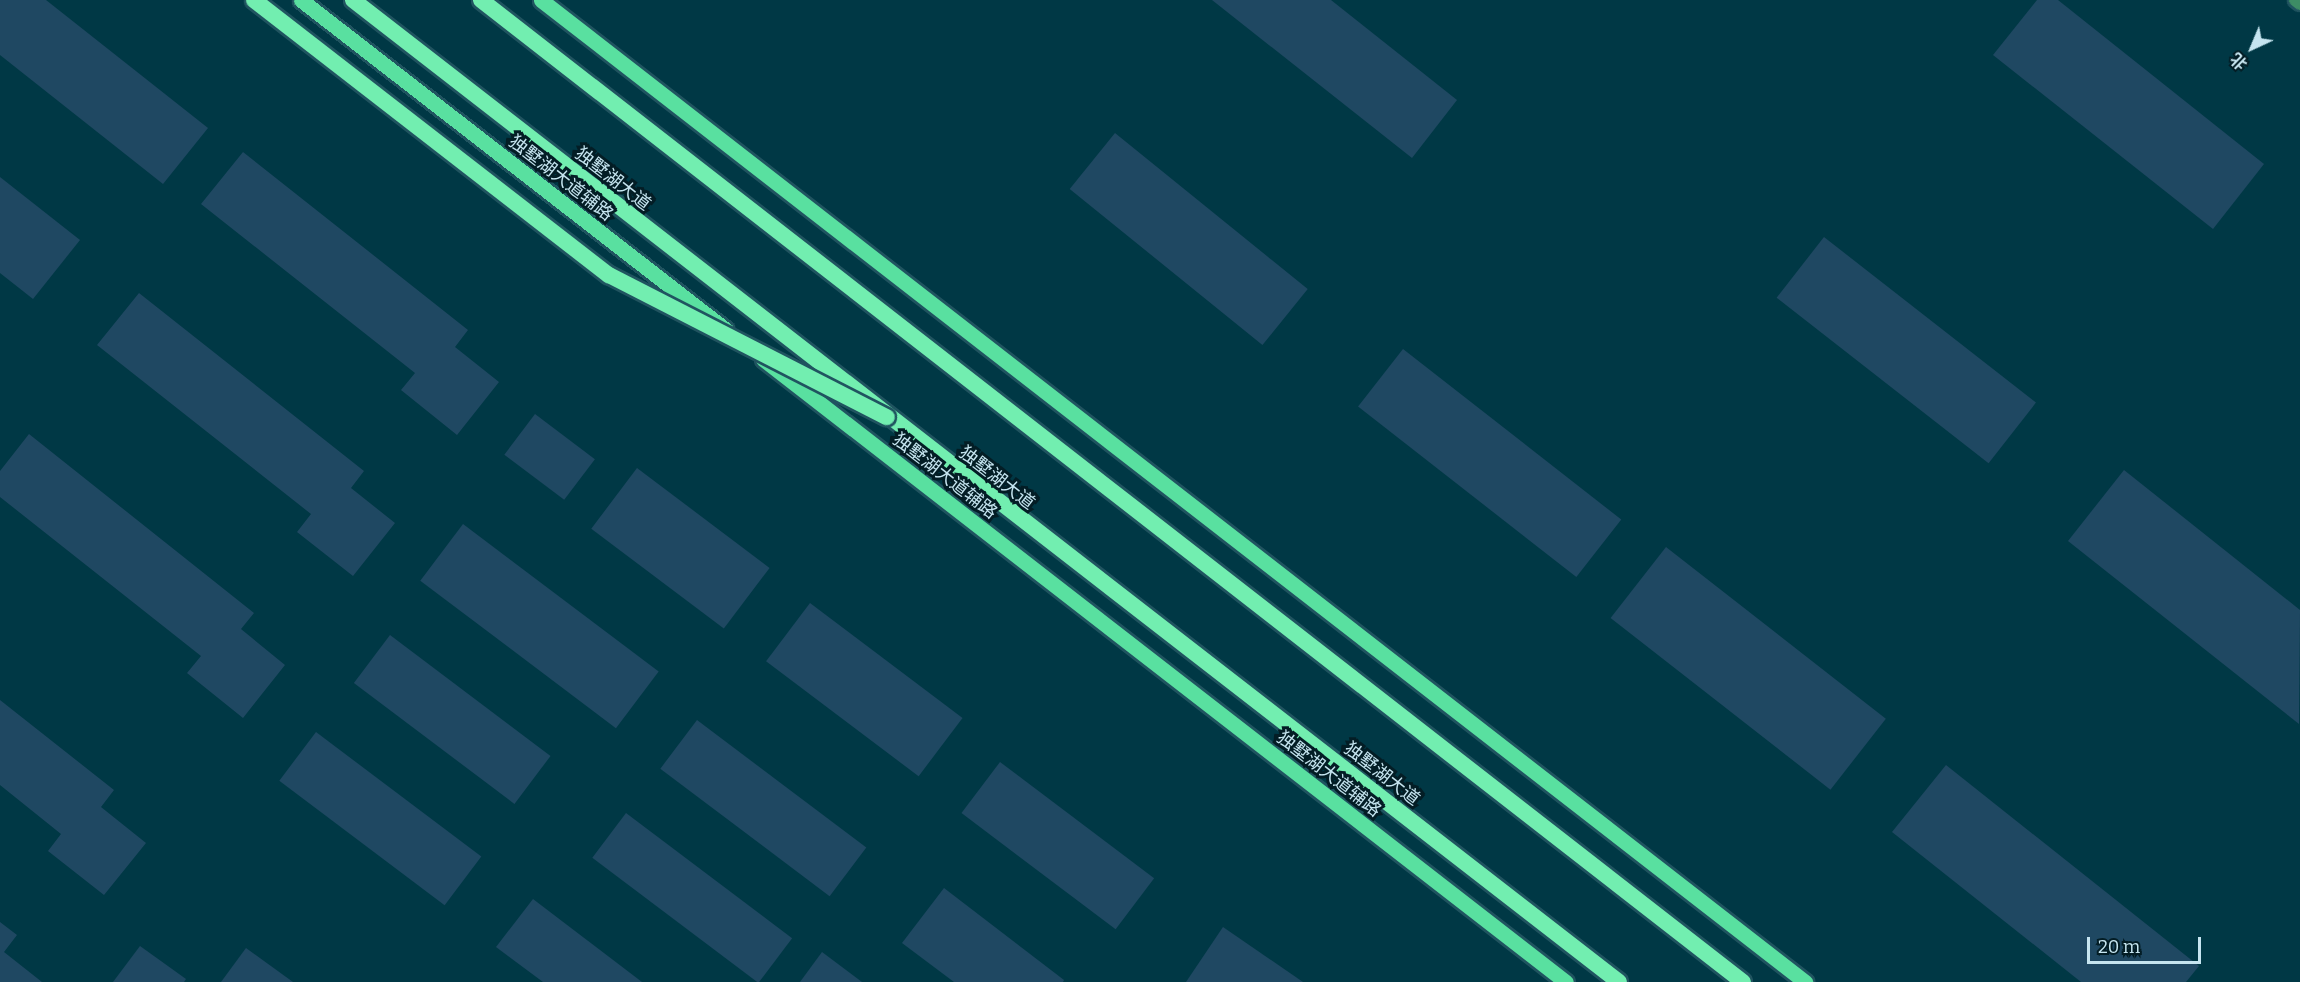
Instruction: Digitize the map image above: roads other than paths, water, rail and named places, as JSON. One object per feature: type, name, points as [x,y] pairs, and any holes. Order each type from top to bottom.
[{"type":"highway","points":[[254,0],[609,275],[887,417]]},
{"type":"highway","name":"独墅湖大道","points":[[353,0],[887,417],[1619,982]]},
{"type":"highway","points":[[481,0],[1743,982]]},
{"type":"main road","name":"独墅湖大道辅路","points":[[301,0],[1566,982]]},
{"type":"main road","points":[[541,0],[1805,982]]},
{"type":"street","points":[[2295,0],[2300,4]]}]
